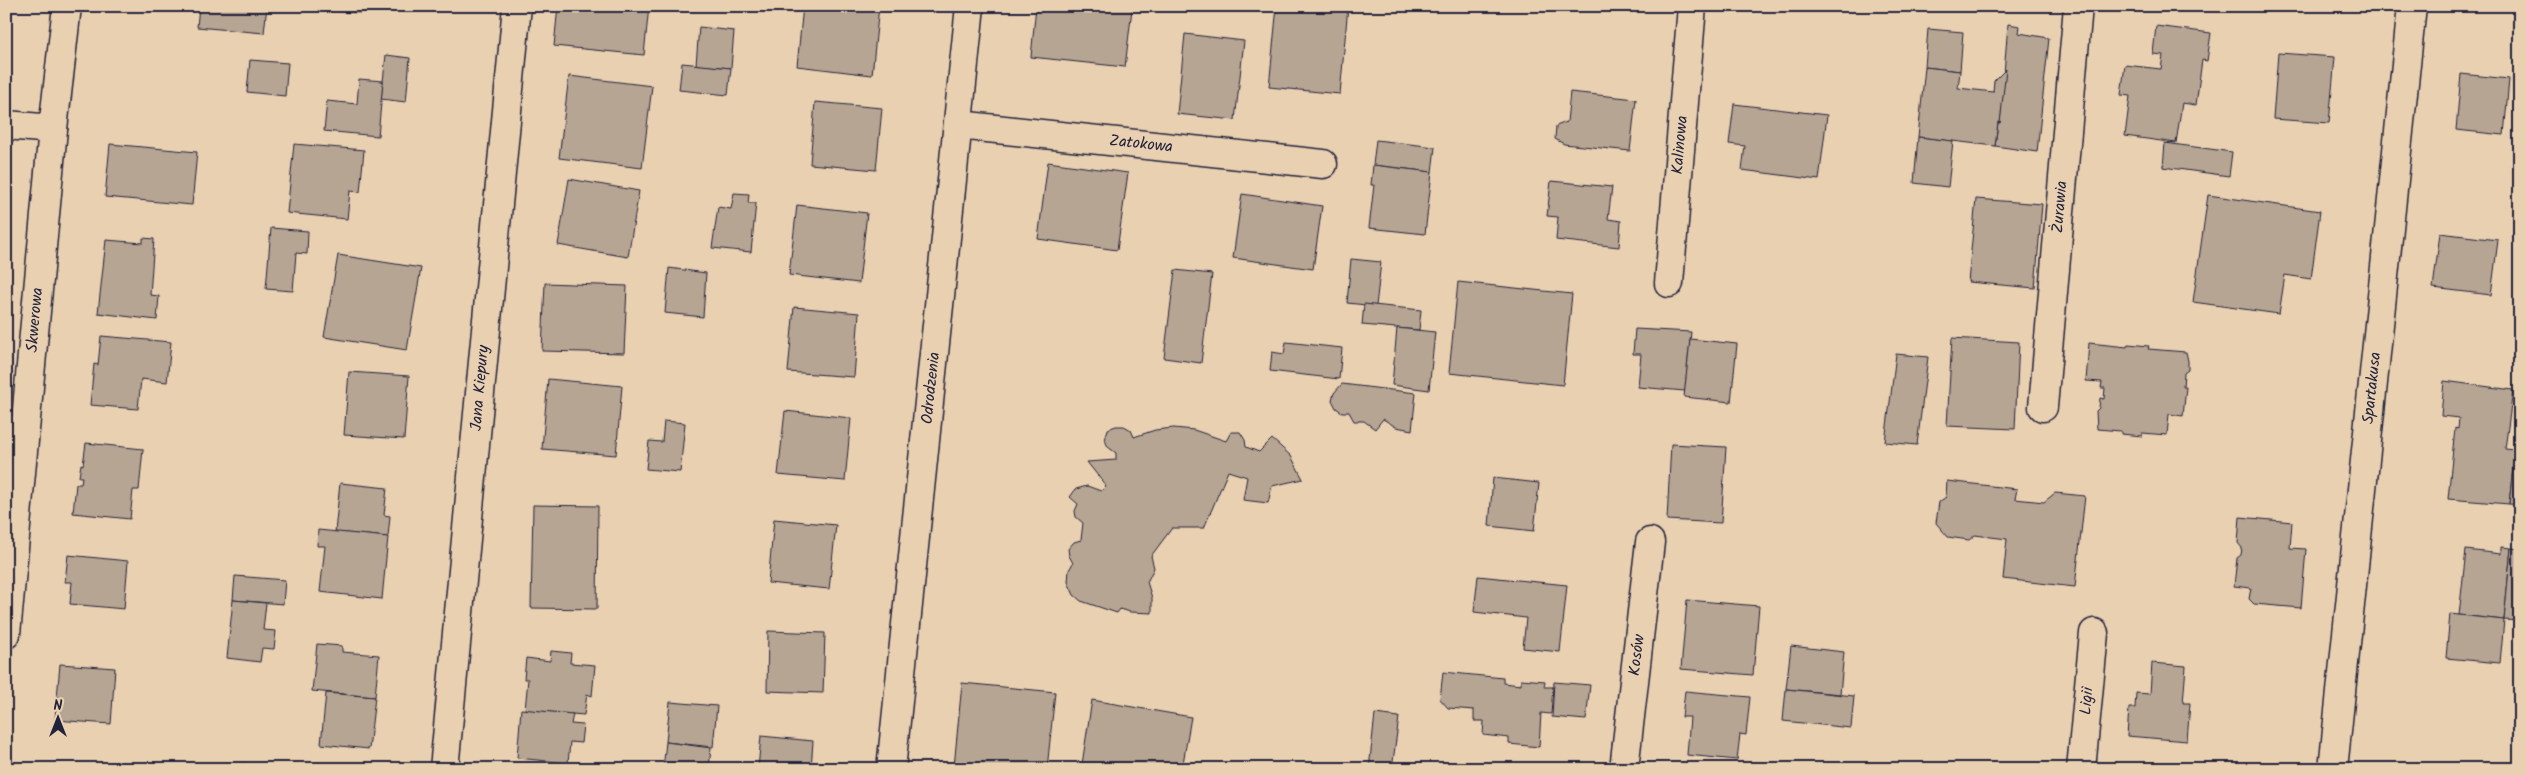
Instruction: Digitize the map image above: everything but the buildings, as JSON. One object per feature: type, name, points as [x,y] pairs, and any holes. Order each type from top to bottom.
[{"type":"street","name":"Skwerowa","points":[[6,634],[53,129],[67,6]]},
{"type":"street","name":"Jana Kiepury","points":[[444,769],[517,6]]},
{"type":"street","name":"Odrodzenia","points":[[891,769],[970,6]]},
{"type":"street","name":"Kalinowa","points":[[1669,283],[1692,6]]},
{"type":"street","name":"Żurawia","points":[[2043,407],[2078,6]]},
{"type":"street","name":"Spartakusa","points":[[2333,769],[2412,6]]},
{"type":"street","name":"Zatokowa","points":[[959,124],[1323,164]]},
{"type":"street","points":[[6,125],[53,129]]},
{"type":"street","name":"Kosów","points":[[1624,769],[1650,542]]},
{"type":"street","name":"Ligii","points":[[2081,769],[2094,633]]}]
